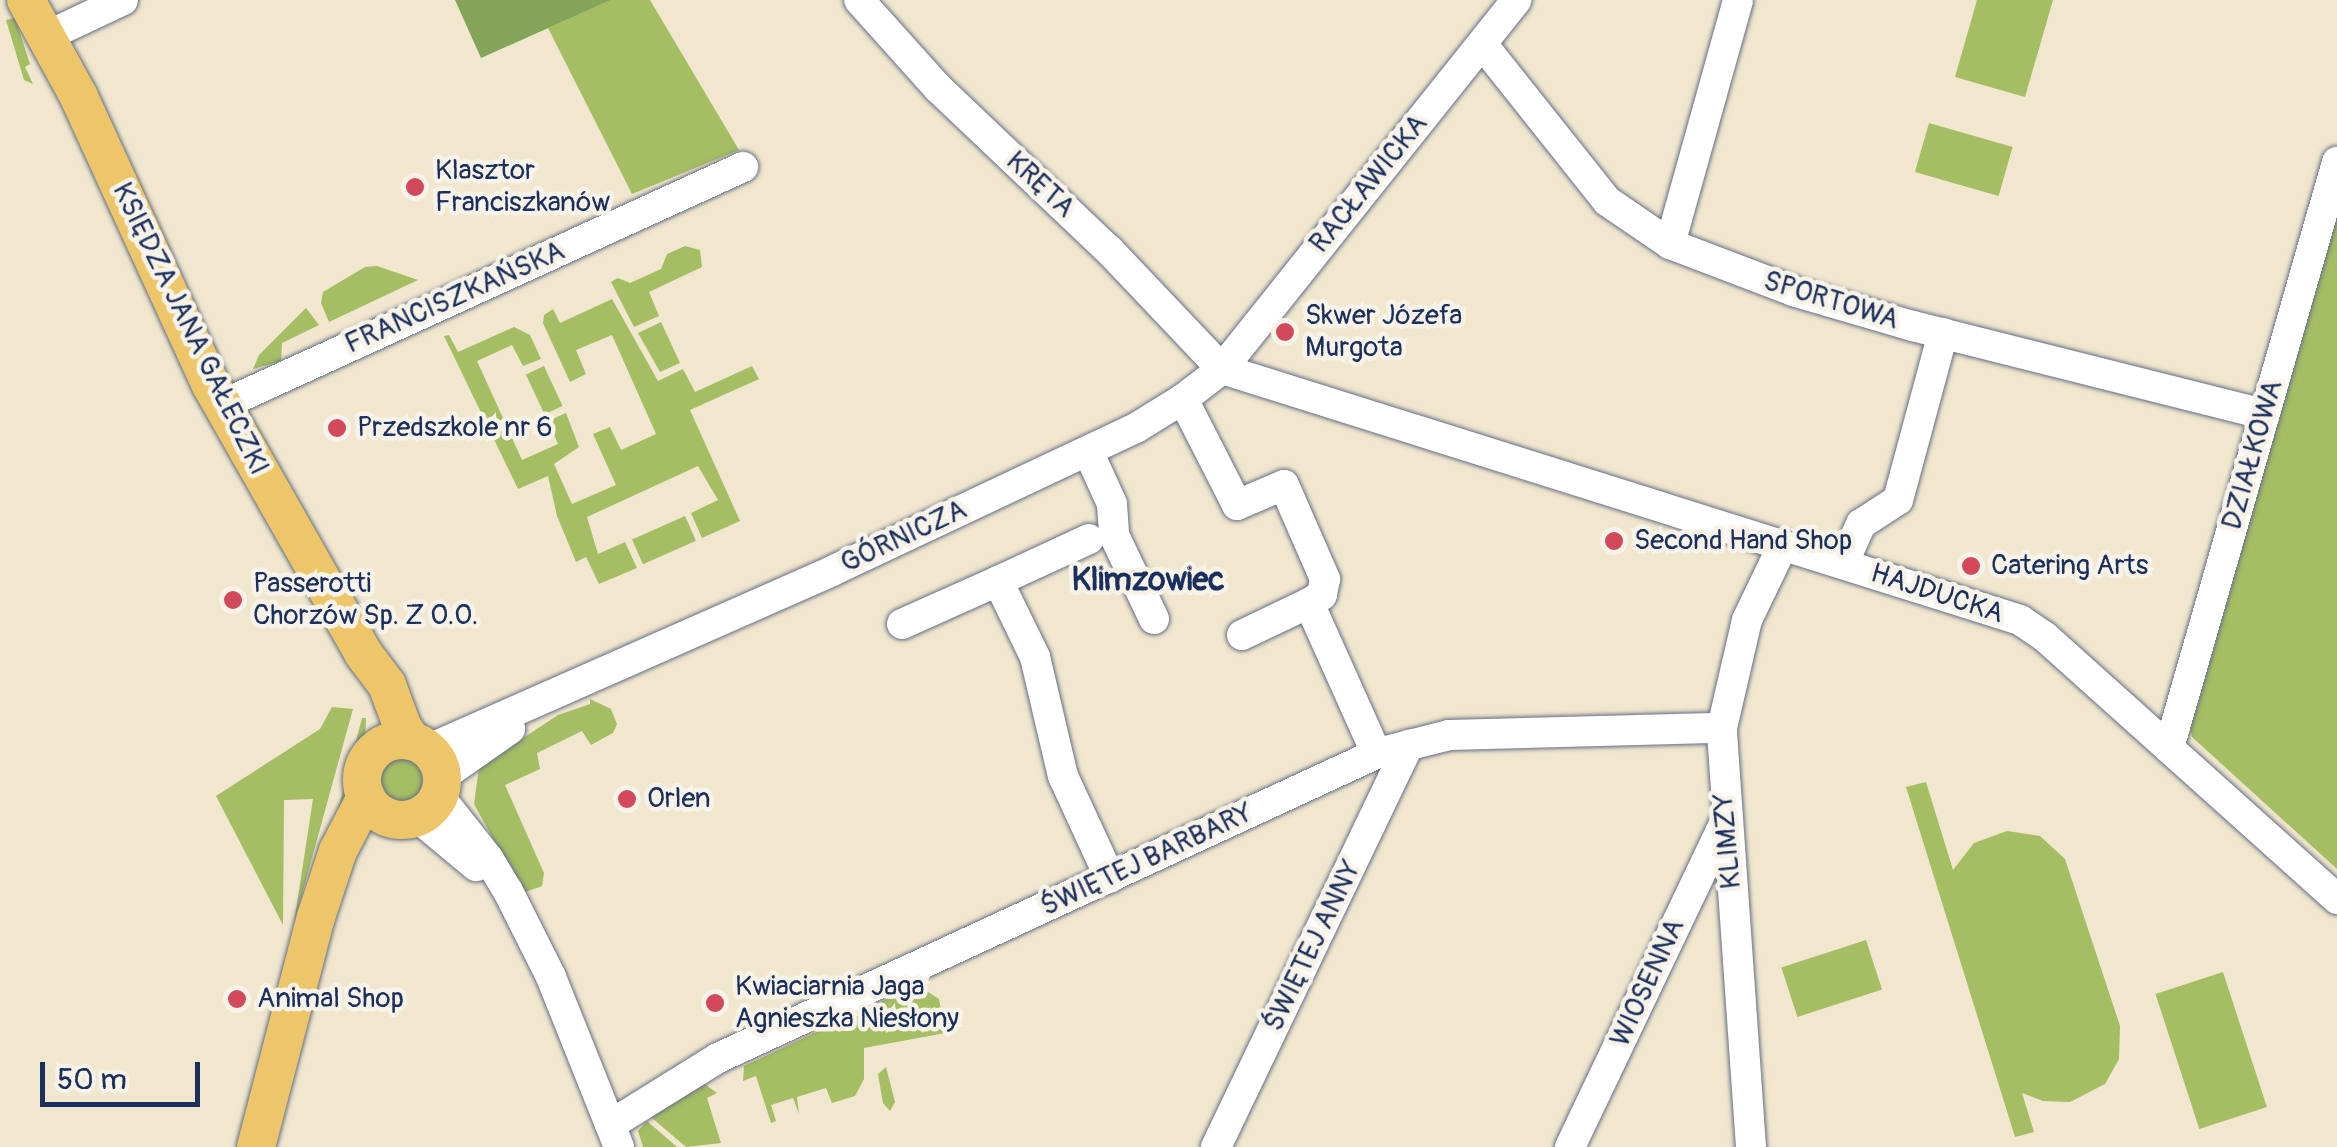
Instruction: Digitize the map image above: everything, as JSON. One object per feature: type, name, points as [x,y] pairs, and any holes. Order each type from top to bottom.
[{"type":"main road","name":"KSIĘDZA JANA GAŁECZKI","points":[[26,0],[47,36],[222,404],[363,653],[416,778]]},
{"type":"main road","points":[[256,1147],[338,851],[366,797],[385,816],[416,778]]},
{"type":"main road","points":[[329,884],[384,826],[416,778]]},
{"type":"street","points":[[47,36],[123,0]]},
{"type":"street","name":"KRĘTA","points":[[858,0],[938,88],[1122,263],[1222,369]]},
{"type":"street","name":"RACŁAWICKA","points":[[1222,369],[1517,0]]},
{"type":"street","points":[[1670,244],[1738,0]]},
{"type":"street","name":"SPORTOWA","points":[[1483,45],[1607,201],[1670,244],[1793,291],[2264,414]]},
{"type":"street","name":"DZIAŁKOWA","points":[[2169,748],[2337,162]]},
{"type":"street","name":"FRANCISZKAŃSKA","points":[[222,404],[743,167]]},
{"type":"street","points":[[1842,564],[1861,524],[1898,500],[1944,333]]},
{"type":"street","name":"GÓRNICZA","points":[[416,778],[576,688],[1088,451],[1183,399],[1222,369]]},
{"type":"street","name":"HAJDUCKA","points":[[1222,369],[2020,620],[2044,636],[2337,900]]},
{"type":"street","points":[[1183,399],[1237,506],[1284,486],[1325,579],[1322,595],[1242,635]]},
{"type":"street","points":[[1088,451],[1112,504],[1114,535],[1154,619]]},
{"type":"street","points":[[902,624],[1090,539]]},
{"type":"street","name":"KLIMZY","points":[[1751,1147],[1751,1095],[1726,819],[1722,728],[1747,620],[1783,544]]},
{"type":"street","points":[[998,581],[1035,658],[1063,776],[1110,878]]},
{"type":"street","points":[[1309,603],[1376,754]]},
{"type":"street","name":"ŚWIĘTEJ BARBARY","points":[[614,1136],[718,1058],[1376,754],[1449,735],[1722,728]]},
{"type":"street","name":"ŚWIĘTEJ ANNY","points":[[1216,1147],[1409,745]]},
{"type":"street","points":[[416,778],[482,873],[538,984],[564,1014],[614,1136]]},
{"type":"street","name":"WIOSENNA","points":[[1570,1147],[1726,819]]},
{"type":"green space","points":[[455,0],[611,0],[481,58]]},
{"type":"green space","points":[[611,0],[650,0],[739,150],[632,194],[548,28]]},
{"type":"green space","points":[[1977,0],[2053,0],[2025,97],[1955,77]]},
{"type":"green space","points":[[15,18],[30,64],[25,67],[33,84],[24,80],[6,20]]},
{"type":"green space","points":[[1929,123],[2013,147],[1999,196],[1915,172]]},
{"type":"green space","points":[[2337,216],[2337,869],[2192,737],[2190,729]]},
{"type":"green space","points":[[685,246],[700,250],[702,267],[649,292],[659,316],[634,327],[611,282],[618,278],[630,283],[661,269],[667,254]]},
{"type":"green space","points":[[377,266],[418,280],[329,322],[321,303],[323,292],[365,267]]},
{"type":"green space","points":[[612,299],[658,381],[683,369],[695,392],[752,366],[759,379],[690,410],[740,521],[702,538],[691,513],[718,500],[698,466],[587,517],[598,554],[625,542],[637,568],[599,584],[586,557],[576,562],[557,516],[548,476],[518,489],[444,336],[449,335],[458,352],[514,327],[530,335],[541,359],[523,366],[512,345],[477,361],[522,460],[558,444],[548,421],[566,413],[579,447],[554,464],[572,504],[616,485],[593,434],[610,427],[621,450],[656,434],[612,335],[576,350],[586,374],[570,382],[543,323],[544,315],[553,309],[560,323]]},
{"type":"green space","points":[[306,308],[319,325],[282,343],[281,361],[253,369],[259,355]]},
{"type":"green space","points":[[661,322],[680,363],[660,372],[638,333]]},
{"type":"green space","points":[[544,366],[563,406],[544,414],[526,374]]},
{"type":"green space","points":[[685,516],[696,541],[643,564],[632,540]]},
{"type":"green space","points":[[590,699],[611,709],[617,724],[613,733],[591,745],[582,731],[537,753],[540,769],[505,785],[544,873],[542,886],[523,893],[474,804],[479,767],[558,715],[590,704]]},
{"type":"green space","points":[[332,707],[353,709],[294,923],[313,799],[284,800],[283,925],[216,796],[320,729]]},
{"type":"green space","points":[[362,718],[366,718],[365,742],[352,770],[352,787],[334,825]]},
{"type":"green space","points":[[403,758],[418,765],[425,780],[418,795],[403,802],[388,795],[381,780],[388,765]]},
{"type":"green space","points":[[1926,782],[1953,870],[1974,843],[2007,831],[2040,836],[2065,859],[2120,1026],[2119,1059],[2105,1084],[2070,1102],[2043,1101],[2022,1093],[2034,1132],[2015,1137],[1906,787]]},
{"type":"green space","points":[[1866,940],[1882,989],[1797,1017],[1781,968]]},
{"type":"green space","points":[[2223,972],[2267,1107],[2199,1129],[2155,994]]},
{"type":"green space","points":[[917,985],[939,999],[945,1033],[864,1048],[864,1079],[855,1096],[832,1103],[826,1088],[797,1097],[799,1114],[793,1098],[771,1105],[776,1121],[771,1123],[756,1076],[743,1081],[744,1066]]},
{"type":"green space","points":[[886,1067],[895,1102],[890,1111],[883,1103],[878,1074]]},
{"type":"green space","points":[[703,1083],[717,1093],[707,1098],[721,1143],[686,1147],[651,1117]]},
{"type":"green space","points":[[647,1121],[677,1147],[643,1147],[638,1131]]},
{"type":"place","name":"Klasztor Franciszkanów","points":[[415,187]]},
{"type":"place","name":"Skwer Józefa Murgota","points":[[1285,332]]},
{"type":"place","name":"Przedszkole nr 6","points":[[337,428]]},
{"type":"place","name":"Second Hand Shop","points":[[1614,541]]},
{"type":"place","name":"Catering Arts","points":[[1971,566]]},
{"type":"place","name":"Passerotti Chorzów Sp. Z O.O.","points":[[233,600]]},
{"type":"place","name":"Orlen","points":[[627,799]]},
{"type":"place","name":"Animal Shop","points":[[237,999]]},
{"type":"place","name":"Kwiaciarnia Jaga Agnieszka Niesłony","points":[[715,1003]]},
{"type":"district","name":"Klimzowiec","points":[[1148,580]]}]
